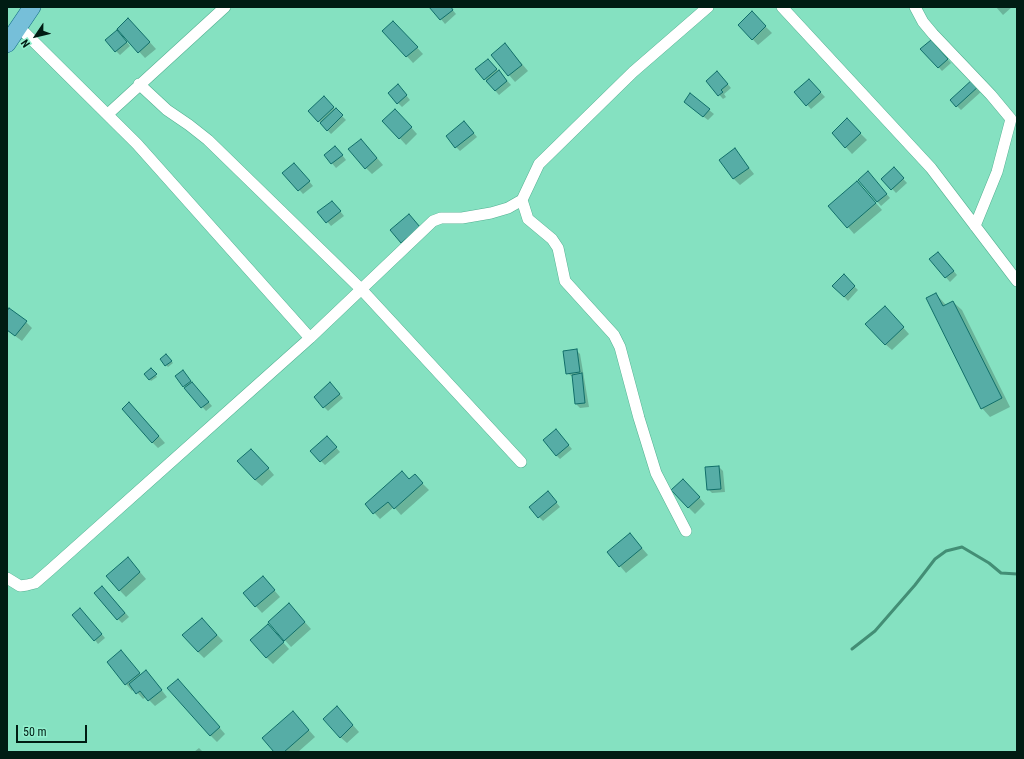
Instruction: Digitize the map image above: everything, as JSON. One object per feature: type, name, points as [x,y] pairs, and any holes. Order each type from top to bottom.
[{"type":"main road","points":[[7,44],[32,7]]},
{"type":"street","points":[[108,114],[139,84],[225,7]]},
{"type":"street","points":[[7,578],[20,586],[35,583],[310,338],[433,221],[441,218],[462,218],[491,213],[508,208],[522,200],[539,164],[633,72],[708,7]]},
{"type":"street","points":[[782,7],[931,168],[1017,281]]},
{"type":"street","points":[[915,7],[923,22],[933,34],[991,95],[1014,123],[997,172],[975,226]]},
{"type":"street","points":[[18,26],[108,114],[310,338]]},
{"type":"street","points":[[139,84],[167,110],[208,140],[362,290],[521,462]]},
{"type":"street","points":[[522,200],[528,219],[552,239],[558,248],[565,281],[614,335],[620,347],[639,418],[656,473],[686,531]]},
{"type":"building","points":[[429,7],[451,7],[453,10],[440,20]]},
{"type":"building","points":[[752,11],[766,26],[752,40],[738,25]]},
{"type":"building","points":[[128,18],[150,42],[138,53],[117,29]]},
{"type":"building","points":[[393,21],[418,47],[406,57],[382,31]]},
{"type":"building","points":[[117,30],[127,42],[115,52],[105,40]]},
{"type":"building","points":[[931,40],[948,59],[938,68],[920,49]]},
{"type":"building","points":[[505,43],[522,65],[508,76],[491,55]]},
{"type":"building","points":[[488,59],[497,69],[484,80],[475,69]]},
{"type":"building","points":[[499,70],[507,81],[495,91],[486,81]]},
{"type":"building","points":[[717,71],[728,84],[721,90],[723,92],[718,96],[706,81]]},
{"type":"building","points":[[974,78],[980,85],[956,107],[950,100]]},
{"type":"building","points":[[809,79],[821,92],[806,106],[794,92]]},
{"type":"building","points":[[398,84],[407,95],[397,104],[388,93]]},
{"type":"building","points":[[690,93],[710,109],[703,117],[684,102]]},
{"type":"building","points":[[324,96],[334,107],[318,122],[308,111]]},
{"type":"building","points":[[336,108],[343,115],[327,131],[320,123]]},
{"type":"building","points":[[395,109],[412,127],[399,139],[382,121]]},
{"type":"building","points":[[847,118],[861,133],[845,148],[832,133]]},
{"type":"building","points":[[464,121],[474,133],[455,148],[446,136]]},
{"type":"building","points":[[361,139],[377,158],[365,169],[348,149]]},
{"type":"building","points":[[335,146],[343,155],[331,164],[324,155]]},
{"type":"building","points":[[735,148],[749,168],[733,179],[719,160]]},
{"type":"building","points":[[294,163],[310,181],[298,191],[282,173]]},
{"type":"building","points":[[894,167],[904,178],[891,190],[881,179]]},
{"type":"building","points":[[868,171],[887,194],[877,202],[858,180]]},
{"type":"building","points":[[857,181],[876,203],[847,228],[828,206]]},
{"type":"building","points":[[332,201],[341,211],[326,223],[317,212]]},
{"type":"building","points":[[409,214],[420,227],[401,243],[390,230]]},
{"type":"building","points":[[938,252],[954,271],[945,278],[929,259]]},
{"type":"building","points":[[844,274],[855,286],[844,297],[832,286]]},
{"type":"building","points":[[936,293],[943,306],[953,301],[1002,398],[981,409],[926,298]]},
{"type":"building","points":[[885,306],[904,327],[885,345],[865,324]]},
{"type":"building","points":[[9,308],[27,321],[15,336],[7,330],[7,311]]},
{"type":"building","points":[[577,349],[580,372],[566,374],[563,351]]},
{"type":"building","points":[[166,354],[172,361],[165,366],[160,359]]},
{"type":"building","points":[[151,368],[157,374],[149,380],[144,374]]},
{"type":"building","points":[[183,370],[191,381],[183,387],[175,376]]},
{"type":"building","points":[[582,373],[585,403],[575,404],[572,375]]},
{"type":"building","points":[[192,382],[209,402],[201,408],[184,388]]},
{"type":"building","points":[[330,382],[340,394],[323,408],[314,397]]},
{"type":"building","points":[[129,402],[159,436],[152,443],[122,409]]},
{"type":"building","points":[[556,429],[569,445],[556,456],[543,440]]},
{"type":"building","points":[[327,436],[337,447],[320,462],[310,451]]},
{"type":"building","points":[[251,449],[269,468],[255,480],[237,461]]},
{"type":"building","points":[[719,466],[721,489],[707,490],[705,467]]},
{"type":"building","points":[[402,471],[409,479],[415,474],[423,483],[394,509],[388,502],[373,514],[365,504]]},
{"type":"building","points":[[683,479],[700,497],[688,508],[671,490]]},
{"type":"building","points":[[548,491],[557,502],[538,518],[529,507]]},
{"type":"building","points":[[630,533],[642,548],[619,567],[607,552]]},
{"type":"building","points":[[128,557],[140,572],[119,591],[106,576]]},
{"type":"building","points":[[263,576],[275,590],[255,607],[243,593]]},
{"type":"building","points":[[102,586],[125,613],[117,620],[94,593]]},
{"type":"building","points":[[289,603],[305,622],[284,641],[268,622]]},
{"type":"building","points":[[80,608],[102,634],[94,641],[72,615]]},
{"type":"building","points":[[202,618],[217,635],[198,652],[182,635]]},
{"type":"building","points":[[268,624],[284,642],[266,658],[250,640]]},
{"type":"building","points":[[121,650],[140,673],[125,685],[107,662]]},
{"type":"building","points":[[146,670],[162,690],[148,701],[140,691],[136,694],[129,684]]},
{"type":"building","points":[[178,679],[220,727],[210,736],[167,688]]},
{"type":"building","points":[[337,706],[353,725],[340,738],[323,719]]},
{"type":"building","points":[[293,711],[309,730],[284,752],[274,752],[262,738]]},
{"type":"waterway","points":[[852,649],[875,631],[915,585],[935,559],[946,551],[962,547],[989,563],[1001,573],[1017,574]]}]
